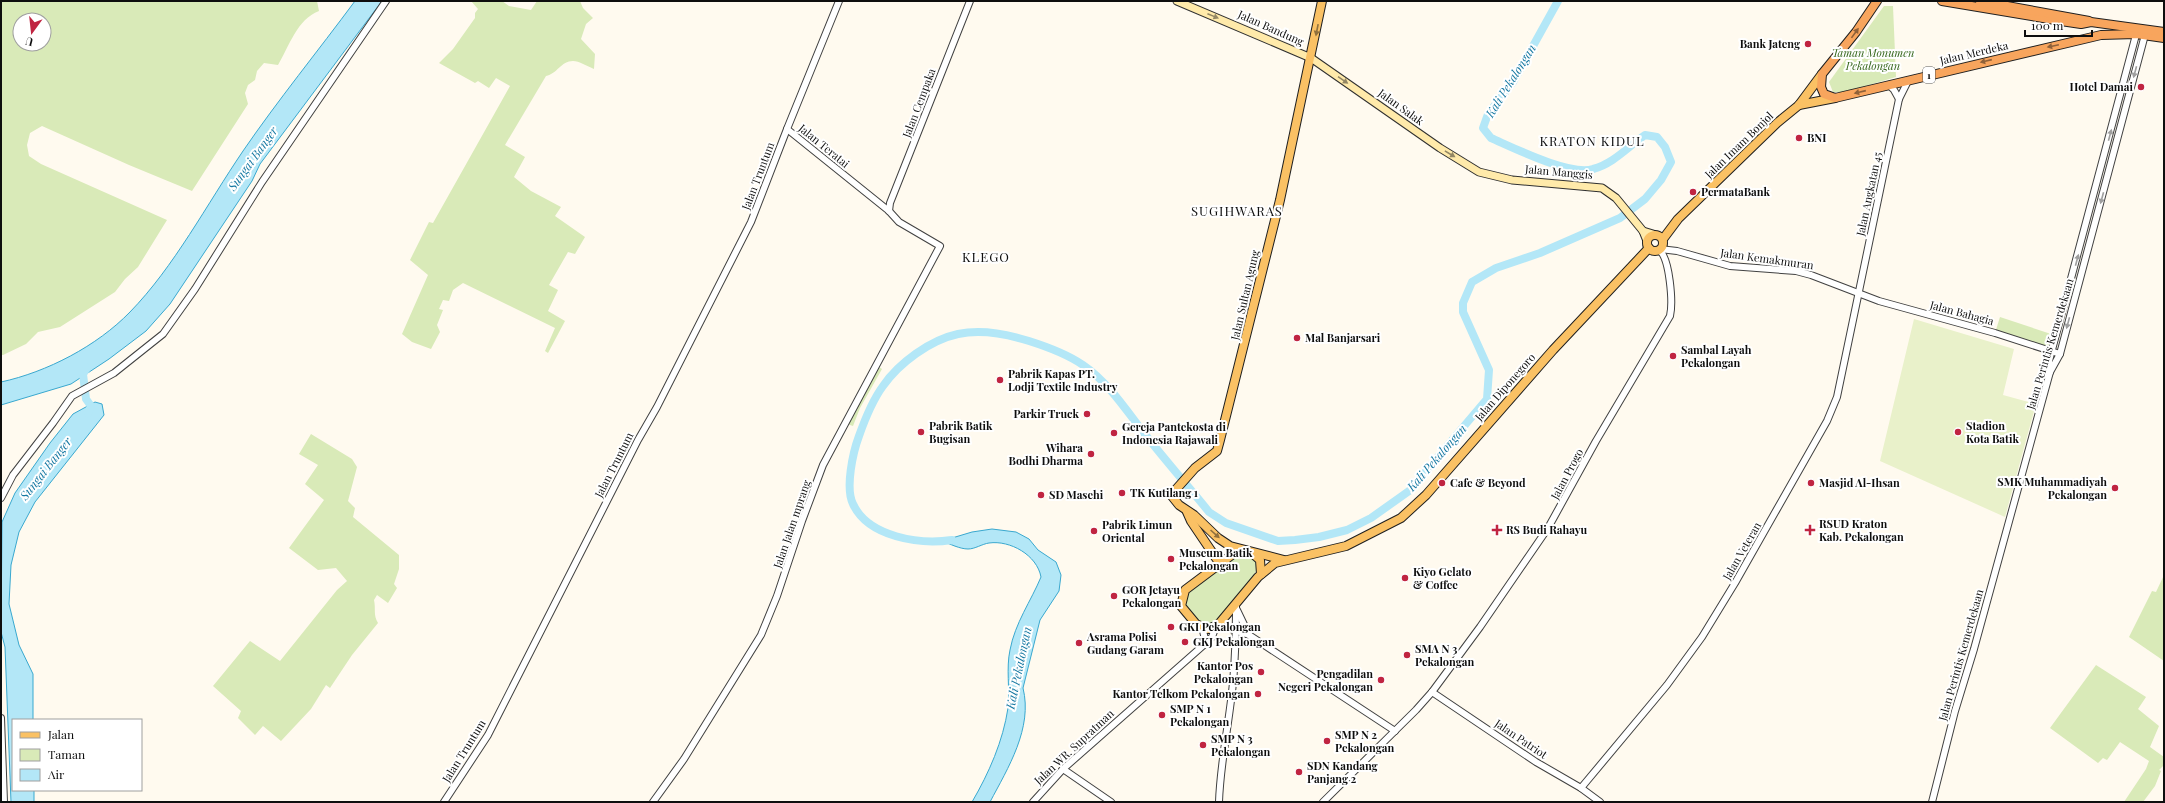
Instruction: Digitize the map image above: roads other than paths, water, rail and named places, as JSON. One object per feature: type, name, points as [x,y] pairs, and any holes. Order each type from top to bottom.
[{"type":"highway","name":"1","points":[[1942,1],[2082,24],[2094,22]]},
{"type":"highway","name":"1","points":[[1980,1],[2083,18],[2094,22],[2164,38]]},
{"type":"highway","points":[[1835,98],[1822,92],[1820,85],[1822,74],[1845,47],[1878,2]]},
{"type":"highway","points":[[2094,22],[2098,29],[2094,37]]},
{"type":"highway","name":"1","points":[[2141,32],[2164,32]]},
{"type":"highway","name":"Jalan Merdeka","points":[[1835,98],[2094,37],[2118,33],[2141,32]]},
{"type":"main road","name":"Jalan Bandung","points":[[1177,1],[1310,58]]},
{"type":"main road","name":"Jalan Sultan Agung","points":[[1187,512],[1170,495],[1194,468],[1217,451],[1280,200],[1322,1]]},
{"type":"main road","name":"Jalan Salak","points":[[1310,58],[1440,148],[1479,172]]},
{"type":"main road","name":"Jalan Imam Bonjol","points":[[1659,242],[1669,230],[1777,123],[1799,105],[1822,74]]},
{"type":"main road","points":[[1799,105],[1835,98]]},
{"type":"main road","name":"Jalan Manggis","points":[[1479,172],[1512,180],[1595,186],[1609,191],[1640,228],[1648,244]]},
{"type":"main road","points":[[1640,228],[1659,242],[1654,251],[1648,244]]},
{"type":"main road","name":"Jalan Diponegoro","points":[[1217,626],[1236,606],[1261,574],[1275,563],[1319,554],[1346,546],[1401,518],[1426,495],[1648,244],[1659,242]]},
{"type":"main road","points":[[1187,512],[1194,515],[1224,542],[1249,551],[1285,560]]},
{"type":"main road","points":[[1187,512],[1190,520],[1220,564]]},
{"type":"main road","points":[[1217,626],[1208,629],[1202,627],[1191,619],[1181,606],[1184,590],[1233,554],[1249,551],[1260,560],[1261,574]]},
{"type":"street","points":[[1,498],[13,475],[76,392],[114,373],[163,334],[195,289],[236,222],[327,85],[386,1]]},
{"type":"street","name":"Jalan Teratai","points":[[839,1],[787,129],[889,211],[899,222],[940,246]]},
{"type":"street","name":"Jalan Cempaka","points":[[889,211],[890,203],[970,1]]},
{"type":"street","points":[[2050,372],[2049,361],[2141,32]]},
{"type":"street","name":"Jalan Perintis Kemerdekaan","points":[[1932,802],[1955,710],[1972,656],[2050,372],[2060,354],[2141,32]]},
{"type":"street","name":"Jalan Angkatan 45","points":[[1859,293],[1899,99],[1908,81]]},
{"type":"street","points":[[1889,85],[1899,99]]},
{"type":"street","name":"Jalan Truntum","points":[[444,802],[488,735],[638,440],[657,407],[751,222],[787,129]]},
{"type":"street","name":"Jalan Kemakmuran","points":[[1659,242],[1671,250],[1730,266],[1796,271],[1812,275],[1859,293]]},
{"type":"street","name":"Jalan Progo","points":[[1323,802],[1432,692],[1480,627],[1548,528],[1596,441],[1670,316],[1671,302],[1666,262],[1659,242]]},
{"type":"street","name":"Jalan Jalan mprang","points":[[653,802],[684,759],[761,635],[777,596],[802,521],[824,465],[940,246]]},
{"type":"street","name":"Jalan Bahagia","points":[[1859,293],[1879,301],[1995,333],[2060,354]]},
{"type":"street","name":"Jalan Veteran","points":[[1581,788],[1657,698],[1702,637],[1735,583],[1824,428],[1837,397],[1859,293]]},
{"type":"street","points":[[1219,802],[1220,779],[1231,706],[1236,632],[1236,606]]},
{"type":"street","points":[[1236,606],[1250,635]]},
{"type":"street","points":[[1217,626],[1250,635],[1395,731]]},
{"type":"street","name":"Jalan WR. Supratman","points":[[1033,802],[1063,769],[1206,643],[1212,637],[1217,626]]},
{"type":"street","points":[[1202,627],[1206,643]]},
{"type":"street","name":"Jalan Patriot","points":[[1432,692],[1536,762],[1581,788],[1600,802]]},
{"type":"street","points":[[1,718],[4,802]]},
{"type":"street","points":[[1063,769],[1111,802]]},
{"type":"water","points":[[355,1],[382,1],[260,164],[252,181],[170,304],[146,331],[109,359],[71,384],[1,405],[1,382],[36,372],[87,346],[117,324],[146,294],[176,255],[256,132]]},
{"type":"water","points":[[95,402],[102,404],[104,415],[35,502],[19,532],[11,565],[9,604],[19,645],[33,674],[33,719],[12,719],[12,791],[34,791],[34,802],[11,802],[5,647],[1,632],[2,522],[15,493],[50,443],[73,414]]},
{"type":"water","points":[[992,529],[1016,532],[1029,539],[1038,550],[1056,562],[1061,575],[1059,591],[1040,620],[1023,688],[1025,718],[1017,747],[1011,762],[990,802],[972,802],[990,768],[1003,733],[1008,708],[1008,664],[1012,640],[1019,621],[1041,577],[1034,562],[1014,547],[1005,544],[989,543],[965,549],[942,541],[972,532]]},
{"type":"waterway","name":"Kali Pekalongan","points":[[952,540],[911,540],[882,531],[870,524],[860,515],[853,504],[850,489],[851,470],[854,451],[869,410],[875,398],[890,377],[906,361],[937,341],[958,334],[976,332],[1003,334],[1021,338],[1057,351],[1083,365],[1109,388],[1209,512],[1226,523],[1278,541],[1319,537],[1347,530],[1371,518],[1409,491],[1487,399],[1489,370],[1463,312],[1463,303],[1472,282],[1496,268],[1540,253],[1620,218],[1645,199],[1661,180],[1671,162],[1665,147],[1657,137],[1645,135],[1614,159],[1600,167],[1583,170],[1571,169],[1542,160],[1491,138],[1483,128],[1488,114],[1513,82],[1558,1]]},
{"type":"waterway","name":"Sungai Banger","points":[[87,368],[83,374],[86,399],[91,406],[88,413]]},
{"type":"place","name":"Bank Jateng","points":[[1808,44]]},
{"type":"place","name":"Hotel Damai","points":[[2141,87]]},
{"type":"place","name":"BNI","points":[[1799,138]]},
{"type":"place","name":"PermataBank","points":[[1693,192]]},
{"type":"place","name":"Mal Banjarsari","points":[[1297,338]]},
{"type":"place","name":"Sambal Layah Pekalongan","points":[[1673,356]]},
{"type":"place","name":"Pabrik Kapas PT. Lodji Textile Industry","points":[[1000,380]]},
{"type":"place","name":"Parkir Truck","points":[[1087,414]]},
{"type":"place","name":"Pabrik Batik Bugisan","points":[[921,432]]},
{"type":"place","name":"Stadion Kota Batik","points":[[1958,432]]},
{"type":"place","name":"Gereja Pantekosta di Indonesia Rajawali","points":[[1114,433]]},
{"type":"place","name":"Wihara Bodhi Dharma","points":[[1091,454]]},
{"type":"place","name":"Cafe & Beyond","points":[[1442,483]]},
{"type":"place","name":"Masjid Al-Ihsan","points":[[1811,483]]},
{"type":"place","name":"SMK Muhammadiyah Pekalongan","points":[[2115,488]]},
{"type":"place","name":"TK Kutilang 1","points":[[1122,493]]},
{"type":"place","name":"SD Masehi","points":[[1041,495]]},
{"type":"place","name":"RS Budi Rahayu","points":[[1497,530]]},
{"type":"place","name":"RSUD Kraton Kab. Pekalongan","points":[[1810,530]]},
{"type":"place","name":"Pabrik Limun Oriental","points":[[1094,531]]},
{"type":"place","name":"Museum Batik Pekalongan","points":[[1171,559]]},
{"type":"place","name":"Kiyo Gelato & Coffee","points":[[1405,578]]},
{"type":"place","name":"GOR Jetayu Pekalongan","points":[[1114,596]]},
{"type":"place","name":"GKI Pekalongan","points":[[1171,627]]},
{"type":"place","name":"GKJ Pekalongan","points":[[1185,642]]},
{"type":"place","name":"Asrama Polisi Gudang Garam","points":[[1079,643]]},
{"type":"place","name":"SMA N 3 Pekalongan","points":[[1407,655]]},
{"type":"place","name":"Kantor Pos Pekalongan","points":[[1261,672]]},
{"type":"place","name":"Pengadilan Negeri Pekalongan","points":[[1381,680]]},
{"type":"place","name":"Kantor Telkom Pekalongan","points":[[1258,694]]},
{"type":"place","name":"SMP N 1 Pekalongan","points":[[1162,715]]},
{"type":"place","name":"SMP N 2 Pekalongan","points":[[1327,741]]},
{"type":"place","name":"SMP N 3 Pekalongan","points":[[1203,745]]},
{"type":"place","name":"SDN Kandang Panjang 2","points":[[1299,772]]},
{"type":"district","name":"KRATON KIDUL","points":[[1592,141]]},
{"type":"district","name":"SUGIHWARAS","points":[[1237,211]]},
{"type":"district","name":"KLEGO","points":[[986,257]]},
{"type":"park label","name":"Taman Monumen Pekalongan","points":[[1873,59]]}]
